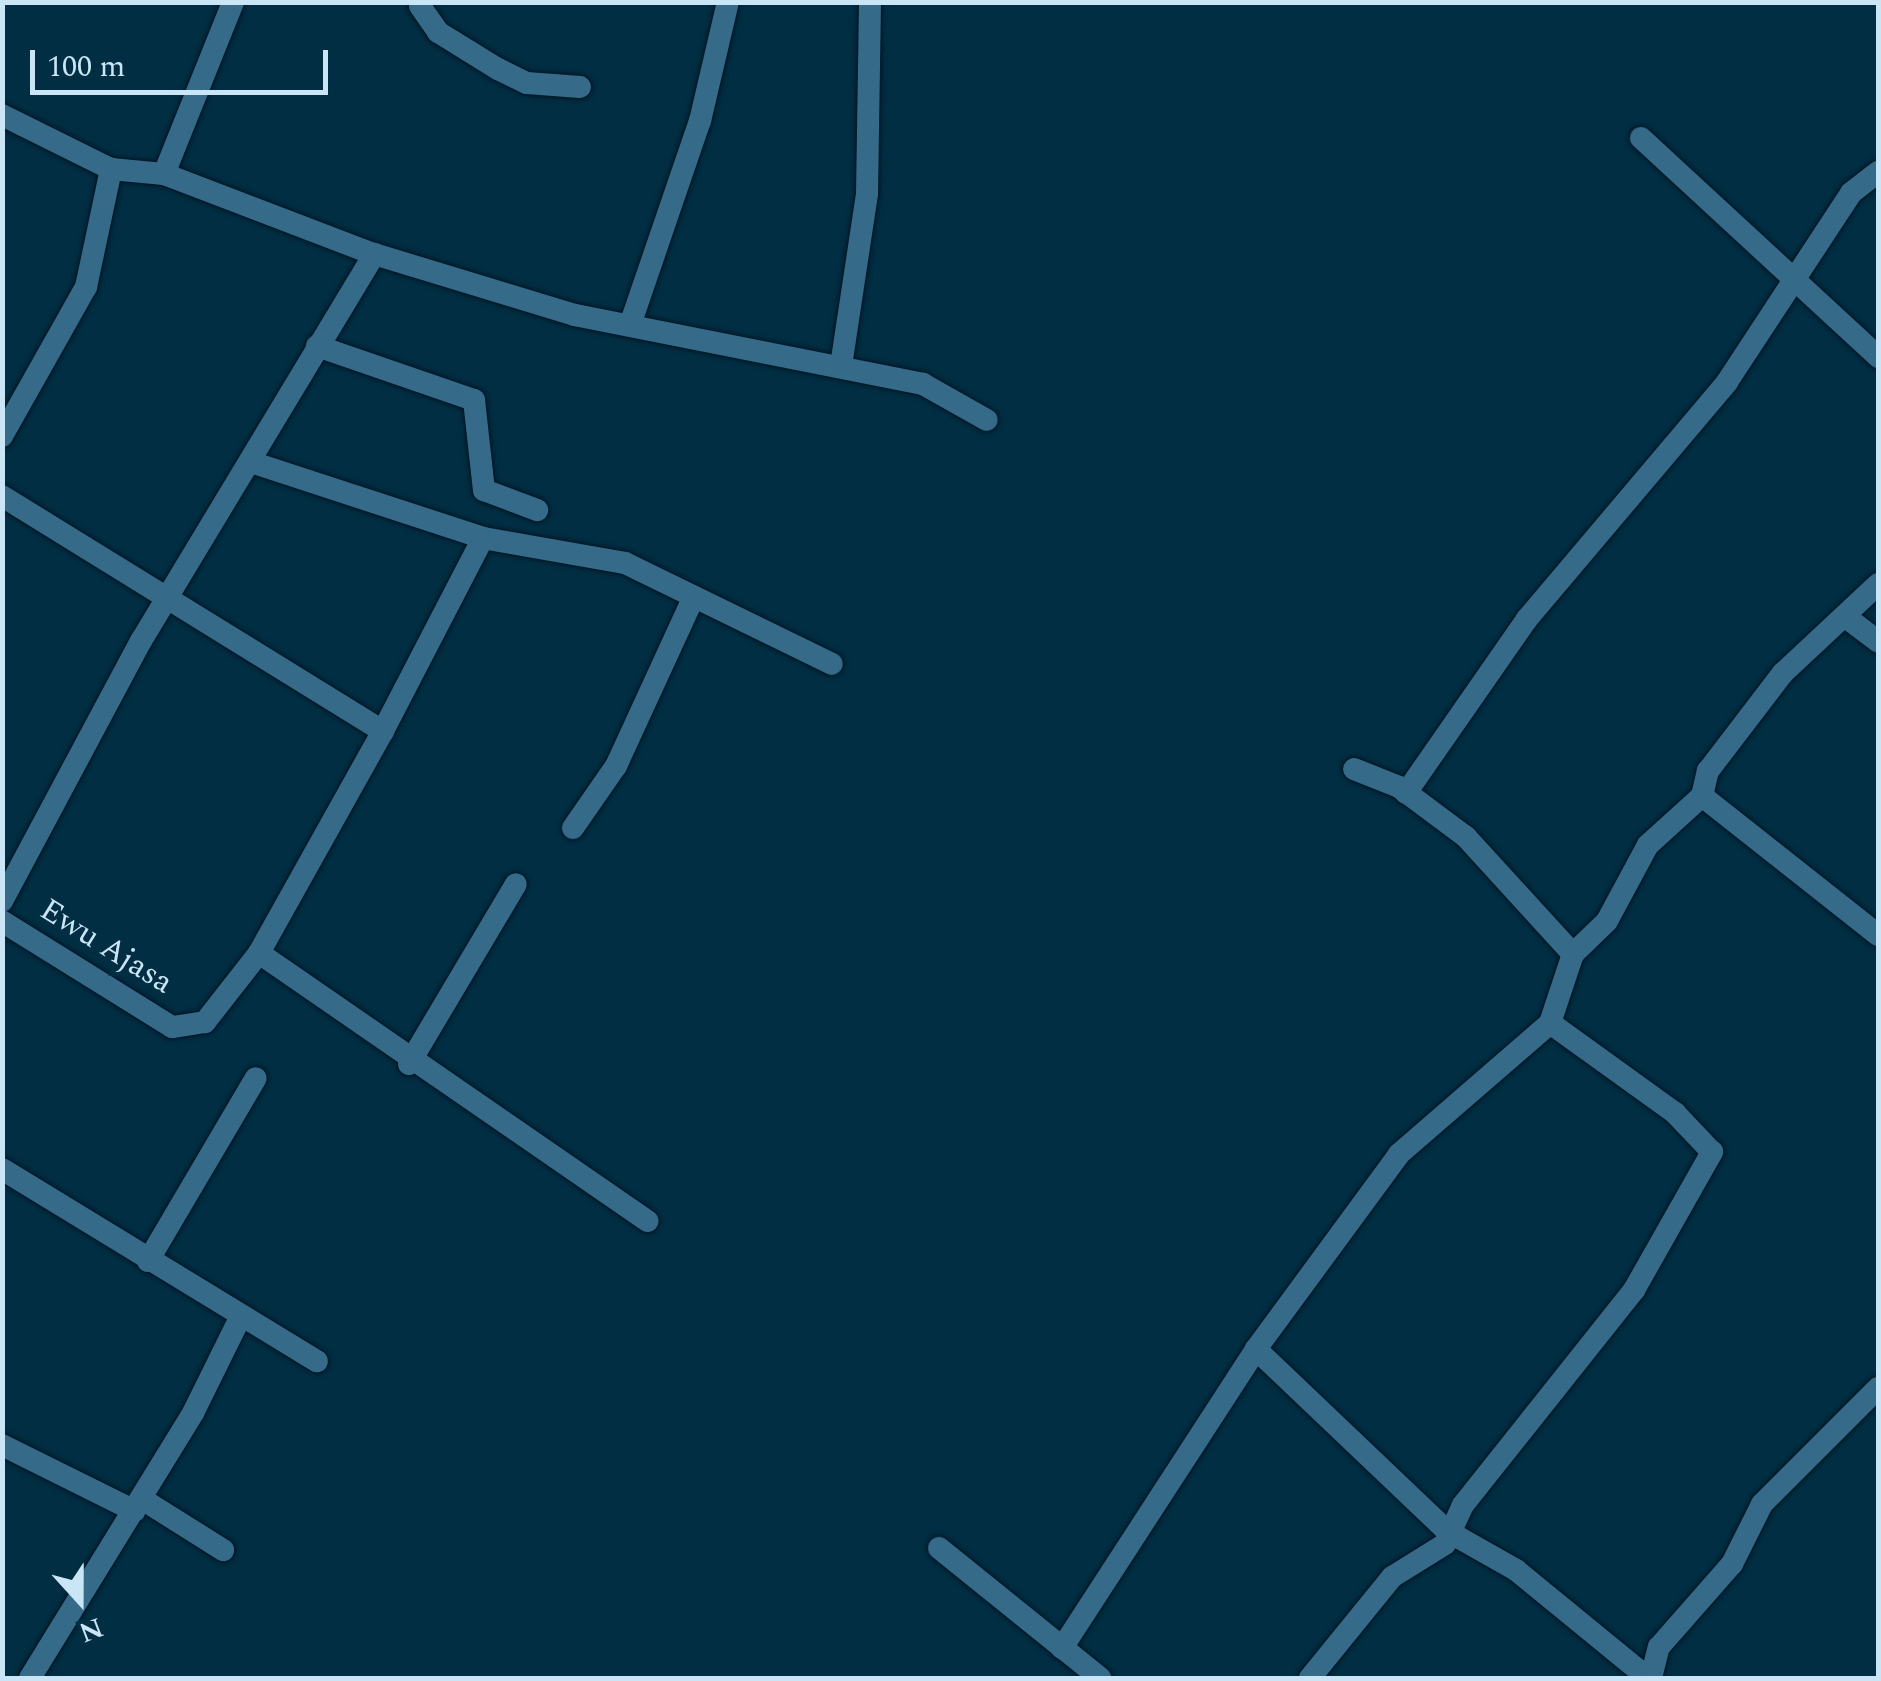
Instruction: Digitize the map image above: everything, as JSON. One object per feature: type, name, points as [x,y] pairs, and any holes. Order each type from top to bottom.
[{"type":"street","points":[[164,174],[233,2]]},
{"type":"street","points":[[630,325],[700,121],[728,2]]},
{"type":"street","points":[[841,366],[868,194],[870,2]]},
{"type":"street","points":[[413,4],[438,32],[498,70],[527,83],[580,87]]},
{"type":"street","points":[[2,116],[111,168],[164,174],[374,254],[630,325],[923,384],[987,420]]},
{"type":"street","points":[[1641,138],[1683,186],[1794,271],[1878,358]]},
{"type":"street","points":[[2,436],[86,288],[111,168]]},
{"type":"street","points":[[1406,793],[1527,620],[1727,382],[1794,271],[1850,193],[1878,172]]},
{"type":"street","points":[[2,901],[170,599],[374,254]]},
{"type":"street","points":[[317,346],[474,400],[484,490],[537,510]]},
{"type":"street","points":[[251,462],[483,538],[625,563],[692,601],[832,664]]},
{"type":"street","points":[[2,496],[383,730]]},
{"type":"street","name":"Ewu Ajasa","points":[[2,921],[172,1028],[205,1022],[259,952],[383,730],[483,538]]},
{"type":"street","points":[[1847,618],[1878,584]]},
{"type":"street","points":[[573,828],[616,766],[692,601]]},
{"type":"street","points":[[1062,1648],[1256,1349],[1399,1154],[1550,1023],[1573,954],[1607,922],[1648,845],[1702,796],[1708,772],[1783,673],[1840,611],[1878,642]]},
{"type":"street","points":[[1354,769],[1406,793],[1466,837],[1573,954]]},
{"type":"street","points":[[1702,796],[1878,935]]},
{"type":"street","points":[[409,1064],[516,884]]},
{"type":"street","points":[[259,952],[409,1064],[647,1221]]},
{"type":"street","points":[[1310,1678],[1392,1577],[1450,1534],[1634,1290],[1712,1152],[1663,1103],[1550,1023]]},
{"type":"street","points":[[148,1260],[256,1078]]},
{"type":"street","points":[[2,1169],[240,1318],[317,1361]]},
{"type":"street","points":[[30,1678],[138,1505],[240,1318]]},
{"type":"street","points":[[1256,1349],[1450,1534],[1650,1678],[1659,1646],[1732,1564],[1762,1504],[1878,1388]]},
{"type":"street","points":[[2,1445],[138,1505],[223,1550]]},
{"type":"street","points":[[938,1548],[1100,1678]]}]
